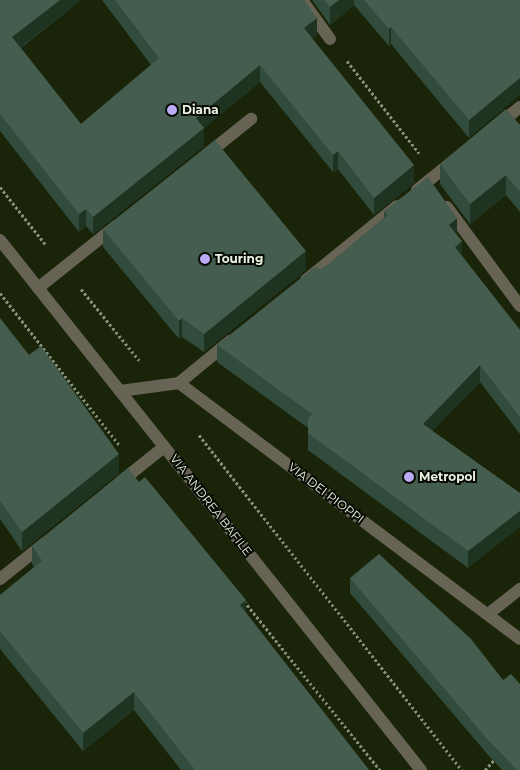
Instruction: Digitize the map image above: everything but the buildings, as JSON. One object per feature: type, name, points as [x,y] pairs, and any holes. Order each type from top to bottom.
[{"type":"street","points":[[302,0],[330,39]]},
{"type":"street","points":[[489,132],[520,107]]},
{"type":"street","points":[[196,162],[251,119]]},
{"type":"street","points":[[294,290],[434,185],[466,150]]},
{"type":"street","points":[[434,185],[520,306]]},
{"type":"street","points":[[38,288],[126,218]]},
{"type":"street","name":"VIA ANDREA BAFILE","points":[[0,240],[421,770]]},
{"type":"street","points":[[120,391],[179,383],[240,333]]},
{"type":"street","name":"VIA DEI PIOPPI","points":[[179,383],[520,639]]},
{"type":"street","points":[[107,493],[164,447]]},
{"type":"street","points":[[0,579],[53,536]]},
{"type":"street","points":[[488,614],[520,589]]},
{"type":"path","points":[[330,39],[434,185]]},
{"type":"path","points":[[0,293],[137,469]]},
{"type":"path","points":[[196,432],[462,770]]},
{"type":"path","points":[[243,600],[380,770]]},
{"type":"path","points":[[485,770],[497,758]]},
{"type":"place","name":"Diana","points":[[172,110]]},
{"type":"place","name":"Touring","points":[[205,259]]},
{"type":"place","name":"Metropol","points":[[409,477]]}]
